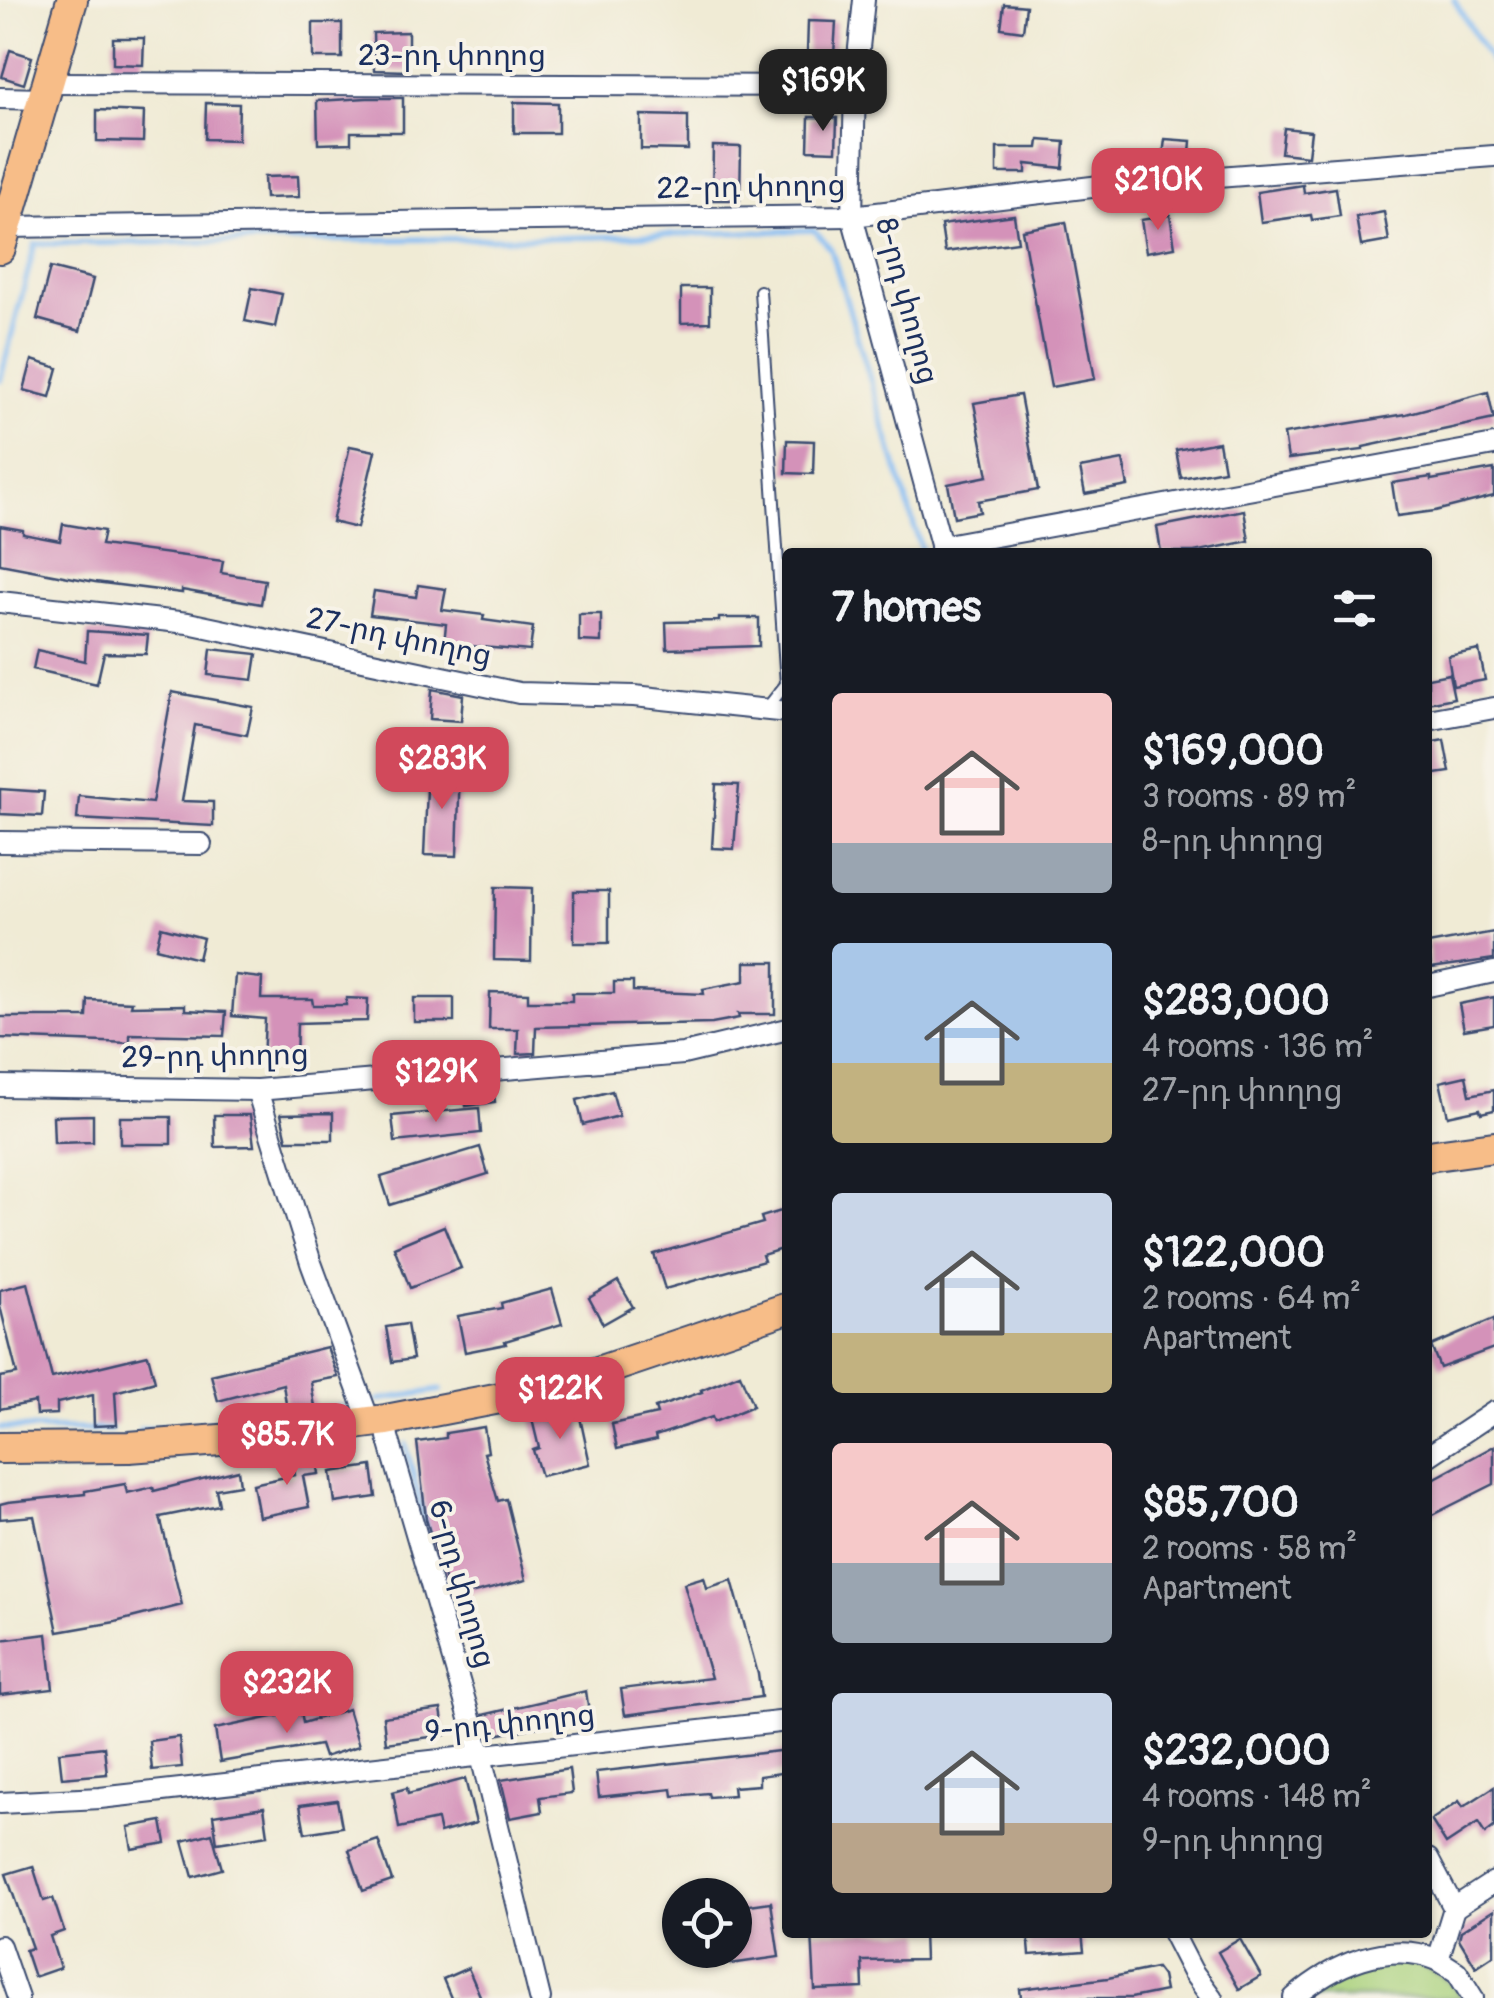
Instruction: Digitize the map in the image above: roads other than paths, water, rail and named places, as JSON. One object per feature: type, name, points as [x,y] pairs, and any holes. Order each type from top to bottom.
[{"type":"main road","points":[[3,238],[72,0]]},
{"type":"main road","points":[[1432,1155],[1494,1147]]},
{"type":"main road","points":[[0,1448],[144,1446],[378,1421],[547,1389],[782,1310]]},
{"type":"street","name":"8-րդ փողոց","points":[[864,0],[855,86],[852,216],[942,548]]},
{"type":"street","name":"23-րդ փողոց","points":[[0,98],[46,91],[855,86]]},
{"type":"street","name":"22-րդ փողոց","points":[[3,238],[852,216],[1100,186],[1494,156]]},
{"type":"street","points":[[947,548],[1494,445]]},
{"type":"street","name":"27-րդ փողոց","points":[[0,602],[188,624],[520,693],[634,696],[777,711]]},
{"type":"street","points":[[1432,719],[1494,708]]},
{"type":"street","points":[[0,842],[201,844]]},
{"type":"street","points":[[1432,985],[1494,972]]},
{"type":"street","name":"29-րդ փողոց","points":[[0,1086],[256,1090],[682,1054],[782,1030]]},
{"type":"street","name":"6-րդ փողոց","points":[[256,1090],[311,1263],[388,1437],[481,1756],[540,1998]]},
{"type":"street","points":[[1432,1453],[1494,1412]]},
{"type":"street","name":"9-րդ փողոց","points":[[0,1802],[100,1798],[782,1722]]},
{"type":"street","points":[[1432,1867],[1454,1908]]},
{"type":"street","points":[[1438,1960],[1454,1908],[1494,1882]]},
{"type":"street","points":[[1175,1938],[1212,1998]]},
{"type":"street","points":[[0,1946],[18,1998]]},
{"type":"street","points":[[1294,1998],[1334,1970],[1396,1951],[1420,1952],[1438,1960],[1457,1972],[1473,1998]]},
{"type":"lane","points":[[760,290],[782,623]]},
{"type":"waterway","points":[[1454,0],[1494,67]]},
{"type":"waterway","points":[[0,381],[35,244],[592,237],[814,230],[831,249],[921,548]]},
{"type":"waterway","points":[[378,1400],[441,1390]]},
{"type":"waterway","points":[[140,1429],[357,1404]]},
{"type":"waterway","points":[[0,1428],[111,1430]]},
{"type":"waterway","points":[[406,1444],[429,1543]]}]
